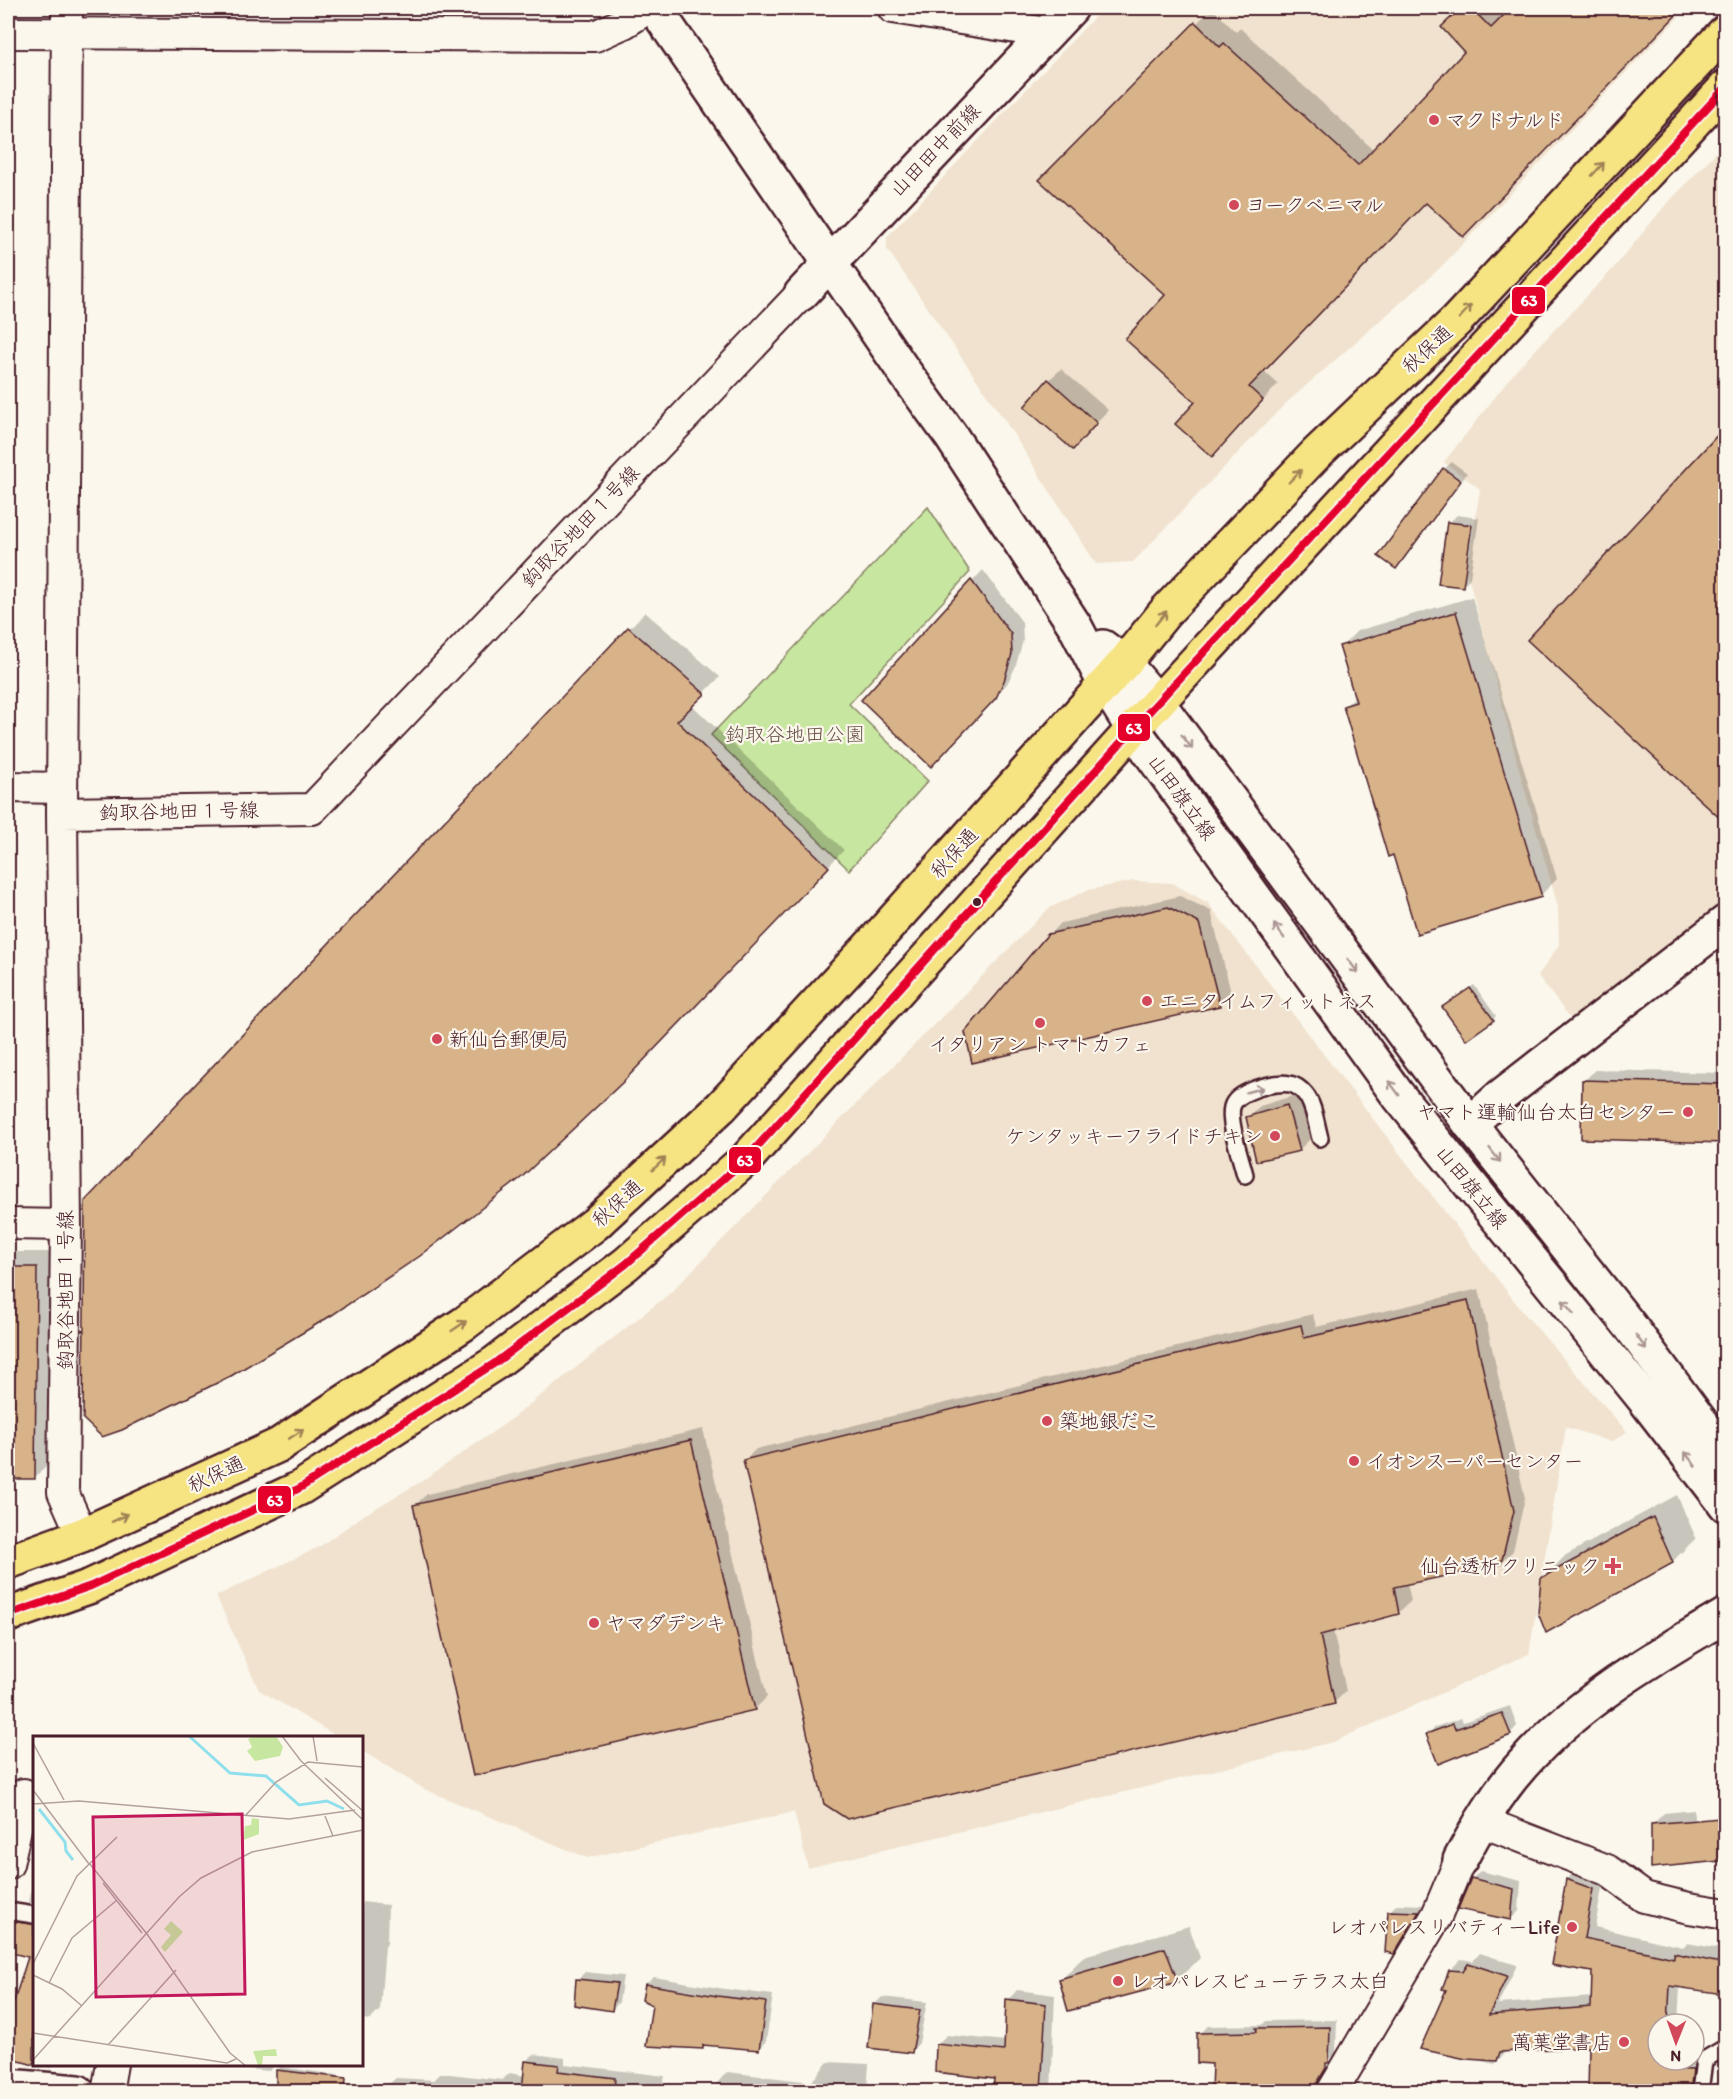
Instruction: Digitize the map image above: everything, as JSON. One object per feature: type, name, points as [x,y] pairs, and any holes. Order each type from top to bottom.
[{"type":"highway","name":"秋保通","points":[[8,1562],[82,1535],[279,1445],[465,1323],[595,1224],[721,1107],[883,932],[1115,673],[1175,602],[1316,454],[1456,321],[1725,32]]},
{"type":"highway","name":"秋保通","points":[[8,1615],[91,1586],[300,1488],[495,1363],[626,1264],[754,1152],[1133,729],[1725,87]]},
{"type":"street","points":[[8,33],[67,20],[595,36],[624,23],[648,8]]},
{"type":"street","points":[[655,8],[829,263],[951,436],[1075,626],[1115,673]]},
{"type":"street","points":[[893,8],[1047,33]]},
{"type":"street","name":"山田田中前線","points":[[801,294],[1071,8]]},
{"type":"street","points":[[8,787],[62,801],[67,20]]},
{"type":"street","name":"鈎取谷地田１号線","points":[[82,1535],[63,1492],[66,1225],[62,801],[312,809],[801,294]]},
{"type":"street","name":"山田旗立線","points":[[1115,673],[1158,703],[1470,1124],[1630,1326],[1725,1456]]},
{"type":"street","name":"山田旗立線","points":[[1115,673],[1133,729],[1397,1094],[1644,1399],[1725,1505]]},
{"type":"street","points":[[1470,1124],[1501,1096],[1725,922]]},
{"type":"street","points":[[8,1224],[66,1225]]},
{"type":"street","points":[[1332,2091],[1437,1915],[1460,1860],[1480,1821],[1522,1765],[1574,1715],[1601,1694],[1725,1615]]},
{"type":"street","points":[[8,1864],[24,1794]]},
{"type":"street","points":[[1480,1821],[1607,1870],[1644,1897],[1725,1914]]},
{"type":"street","points":[[107,2091],[112,2066]]},
{"type":"street","points":[[8,2086],[78,2091]]},
{"type":"lane","points":[[1245,1175],[1231,1116],[1233,1104],[1249,1090],[1281,1083],[1292,1084],[1299,1088],[1309,1099],[1320,1138]]},
{"type":"lane","points":[[8,1911],[33,1916]]},
{"type":"lane","points":[[1700,2091],[1704,2060],[1725,2047]]},
{"type":"shaded area","points":[[1103,8],[1687,8],[1439,269],[1284,405],[1133,562],[1096,564],[1005,421],[887,249],[887,237]]},
{"type":"shaded area","points":[[1725,143],[1725,899],[1571,1019],[1538,976],[1559,945],[1558,907],[1467,572],[1480,489],[1444,462],[1518,368],[1612,270],[1664,207]]},
{"type":"shaded area","points":[[1133,881],[1172,883],[1208,903],[1523,1312],[1627,1432],[1611,1442],[1566,1427],[1529,1654],[1333,1742],[808,1868],[794,1812],[587,1858],[424,1789],[363,1752],[363,1736],[336,1736],[259,1690],[216,1596],[319,1547],[364,1515],[422,1481],[506,1423],[669,1294],[1049,908],[1088,890]]},
{"type":"green space","name":"鈎取谷地田公園","points":[[928,507],[970,572],[849,704],[928,781],[849,870],[711,735]]},
{"type":"building","points":[[1461,8],[1471,8],[1491,28],[1511,8],[1683,8],[1463,237],[1426,203],[1249,387],[1263,400],[1212,457],[1175,424],[1195,402],[1125,339],[1165,295],[1039,180],[1195,22],[1220,47],[1224,43],[1358,165],[1464,52],[1441,27]]},
{"type":"building","points":[[1048,379],[1097,423],[1073,450],[1024,407]]},
{"type":"building","points":[[1725,427],[1725,823],[1527,640]]},
{"type":"building","points":[[1443,468],[1461,481],[1396,569],[1378,556]]},
{"type":"building","points":[[1447,522],[1472,525],[1463,587],[1438,584]]},
{"type":"building","points":[[971,580],[1011,634],[1012,654],[996,698],[931,767],[861,700]]},
{"type":"building","points":[[1456,612],[1542,897],[1417,934],[1393,855],[1388,857],[1343,706],[1356,702],[1339,646]]},
{"type":"building","points":[[628,627],[705,694],[677,721],[829,867],[623,1082],[522,1177],[420,1256],[332,1315],[231,1376],[122,1430],[102,1437],[83,1419],[85,1201]]},
{"type":"building","points":[[1168,907],[1199,923],[1220,1006],[972,1063],[965,1032],[1048,934]]},
{"type":"building","points":[[1470,988],[1494,1020],[1466,1040],[1442,1007]]},
{"type":"building","points":[[1582,1080],[1725,1084],[1725,1143],[1581,1139]]},
{"type":"building","points":[[1287,1105],[1300,1151],[1256,1161],[1246,1117]]},
{"type":"building","points":[[8,1267],[37,1267],[35,1479],[8,1479]]},
{"type":"building","points":[[1468,1300],[1514,1511],[1501,1564],[1394,1587],[1399,1614],[1320,1635],[1335,1704],[847,1819],[824,1804],[743,1460],[1301,1325],[1304,1338]]},
{"type":"building","points":[[691,1440],[755,1710],[473,1776],[413,1505]]},
{"type":"building","points":[[1653,1517],[1673,1563],[1546,1633],[1538,1613],[1541,1578]]},
{"type":"building","points":[[1502,1713],[1511,1735],[1438,1764],[1426,1734],[1453,1724],[1455,1729]]},
{"type":"building","points":[[1720,1818],[1720,1861],[1651,1868],[1651,1824]]},
{"type":"building","points":[[1471,1878],[1514,1889],[1511,1920],[1458,1909]]},
{"type":"building","points":[[1566,1879],[1593,1889],[1584,1938],[1674,1958],[1674,1953],[1725,1964],[1723,1994],[1670,1986],[1669,2012],[1646,2012],[1646,2072],[1693,2072],[1690,2091],[1588,2091],[1589,2047],[1500,2052],[1497,2061],[1466,2059],[1420,2049],[1446,1990],[1442,1989],[1449,1970],[1463,1971],[1468,1963],[1507,1976],[1489,2015],[1591,2007],[1592,1972],[1551,1965]]},
{"type":"building","points":[[1388,1911],[1419,1912],[1394,1954],[1385,1952]]},
{"type":"building","points":[[8,1921],[33,1924],[33,2065],[8,2058],[8,2020],[28,1957],[8,1952]]},
{"type":"building","name":"レオパレスビューテラス太白","points":[[1165,1948],[1178,1982],[1068,2011],[1059,1979]]},
{"type":"building","points":[[576,1979],[617,1983],[612,2011],[574,2005]]},
{"type":"building","points":[[645,1984],[766,2002],[759,2050],[703,2045],[703,2049],[646,2046],[652,2005],[642,2000]]},
{"type":"building","points":[[1006,1999],[1046,2004],[1041,2091],[993,2091],[994,2079],[935,2072],[936,2044],[1004,2051]]},
{"type":"building","points":[[873,2004],[920,2010],[912,2053],[868,2048]]},
{"type":"building","points":[[1330,2027],[1329,2063],[1326,2063],[1326,2068],[1315,2091],[1211,2091],[1212,2064],[1197,2063],[1197,2033],[1257,2032],[1256,2028]]},
{"type":"building","points":[[525,2061],[559,2065],[558,2071],[615,2078],[614,2091],[522,2091]]},
{"type":"building","points":[[276,2070],[346,2078],[345,2091],[276,2091]]},
{"type":"transit line","name":"63","points":[[8,1615],[91,1586],[300,1488],[495,1363],[626,1264],[747,1158],[1133,729],[1726,87]]},
{"type":"place","name":"マクドナルド","points":[[1434,120]]},
{"type":"place","name":"ヨークベニマル","points":[[1234,205]]},
{"type":"place","name":"エニタイムフィットネス","points":[[1147,1001]]},
{"type":"place","name":"イタリアン トマトカフェ","points":[[1040,1023]]},
{"type":"place","name":"新仙台郵便局","points":[[437,1039]]},
{"type":"place","name":"ヤマト運輸仙台太白センター","points":[[1688,1112]]},
{"type":"place","name":"ケンタッキーフライドチキン","points":[[1275,1136]]},
{"type":"place","name":"築地銀だこ","points":[[1047,1421]]},
{"type":"place","name":"イオンスーパーセンター","points":[[1354,1461]]},
{"type":"place","name":"仙台透析クリニック","points":[[1613,1566]]},
{"type":"place","name":"ヤマダデンキ","points":[[594,1623]]},
{"type":"place","name":"レオパレスリバティーLife","points":[[1572,1927]]},
{"type":"place","name":"レオパレスビューテラス太白","points":[[1118,1981]]},
{"type":"place","name":"萬葉堂書店","points":[[1624,2042]]}]
